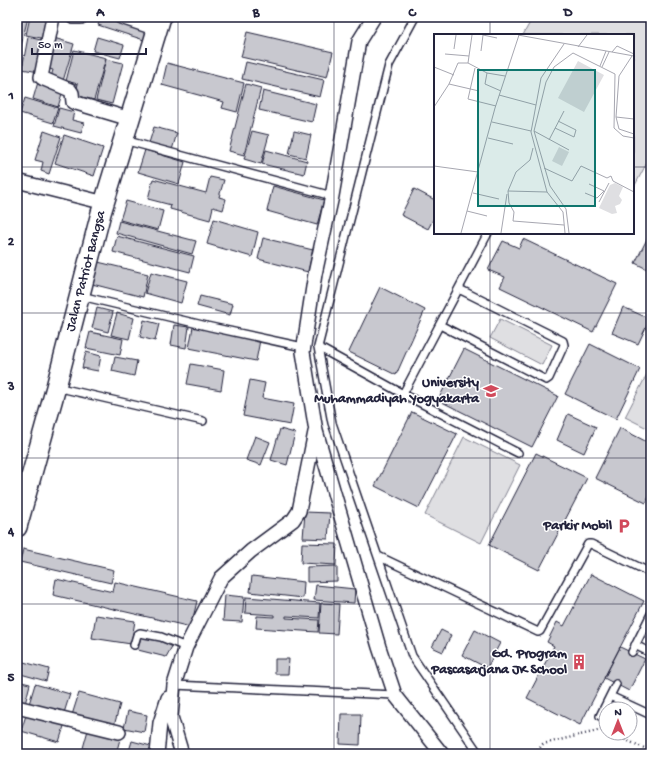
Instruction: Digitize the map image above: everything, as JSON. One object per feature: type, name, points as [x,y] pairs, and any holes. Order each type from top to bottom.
[{"type":"street","points":[[53,17],[41,77],[70,90],[72,93],[73,102],[130,119]]},
{"type":"street","points":[[73,17],[81,17]]},
{"type":"street","points":[[121,17],[159,23]]},
{"type":"street","points":[[374,17],[359,41],[332,196],[315,274],[303,347],[316,431],[377,641],[395,695],[442,754]]},
{"type":"street","name":"Jalan Patriot Bangsa","points":[[17,527],[105,203],[159,23]]},
{"type":"street","points":[[17,181],[105,203]]},
{"type":"street","points":[[157,754],[160,723],[164,708],[174,685],[186,647],[220,578],[251,551],[293,520],[299,511],[316,431]]},
{"type":"street","points":[[174,685],[172,718],[182,754]]},
{"type":"street","points":[[17,707],[119,732]]},
{"type":"lane","points":[[415,17],[389,65],[318,347],[332,423],[348,473],[413,657],[479,754]]},
{"type":"lane","points":[[124,140],[332,196]]},
{"type":"lane","points":[[404,394],[487,234]]},
{"type":"lane","points":[[440,325],[546,380],[548,378],[564,345],[563,341],[459,289]]},
{"type":"lane","points":[[80,295],[303,347]]},
{"type":"lane","points":[[318,347],[404,394],[518,453]]},
{"type":"lane","points":[[56,387],[203,421]]},
{"type":"lane","points":[[378,556],[538,632],[540,631],[588,544],[591,544],[651,573]]},
{"type":"lane","points":[[632,652],[651,614]]},
{"type":"lane","points":[[134,645],[137,635],[140,633],[161,637],[186,647]]},
{"type":"lane","points":[[636,645],[651,653]]},
{"type":"lane","points":[[608,701],[616,684]]},
{"type":"lane","points":[[174,685],[395,695]]},
{"type":"lane","points":[[610,696],[651,715]]},
{"type":"path","points":[[535,754],[544,744],[598,731]]},
{"type":"path","points":[[628,741],[651,751]]},
{"type":"shaded area","points":[[533,17],[651,17],[651,155],[634,187],[634,34],[524,34]]},
{"type":"shaded area","points":[[500,319],[552,345],[542,365],[490,338]]},
{"type":"shaded area","points":[[647,374],[651,376],[651,430],[625,417]]},
{"type":"shaded area","points":[[464,437],[520,465],[481,543],[425,515]]},
{"type":"building","points":[[17,17],[28,17],[20,50],[17,49]]},
{"type":"building","points":[[30,17],[50,17],[46,39],[26,35]]},
{"type":"building","points":[[101,17],[111,17],[148,28],[144,40],[98,25]]},
{"type":"building","points":[[247,32],[333,52],[327,77],[241,57]]},
{"type":"building","points":[[28,37],[45,41],[39,72],[22,69]]},
{"type":"building","points":[[97,37],[124,45],[120,58],[93,51]]},
{"type":"building","points":[[54,38],[74,44],[63,81],[51,77],[53,70],[45,68]]},
{"type":"building","points":[[74,50],[106,58],[94,100],[75,95],[78,84],[66,81]]},
{"type":"building","points":[[106,59],[123,63],[112,104],[96,100]]},
{"type":"building","points":[[246,62],[324,80],[320,97],[242,79]]},
{"type":"building","points":[[167,63],[244,83],[237,112],[222,108],[224,102],[162,85]]},
{"type":"building","points":[[38,82],[63,90],[58,107],[33,99]]},
{"type":"building","points":[[246,84],[261,88],[244,155],[229,151]]},
{"type":"building","points":[[263,91],[316,104],[312,122],[259,110]]},
{"type":"building","points":[[25,98],[58,108],[53,123],[20,113]]},
{"type":"building","points":[[59,108],[74,112],[72,120],[84,123],[81,133],[54,126]]},
{"type":"building","points":[[154,127],[177,133],[172,150],[149,143]]},
{"type":"building","points":[[44,131],[61,137],[49,174],[41,171],[43,162],[35,160]]},
{"type":"building","points":[[252,131],[269,135],[261,164],[244,159]]},
{"type":"building","points":[[294,131],[311,135],[306,158],[289,154]]},
{"type":"building","points":[[64,135],[103,148],[94,176],[55,163]]},
{"type":"building","points":[[145,150],[185,162],[179,184],[138,172]]},
{"type":"building","points":[[266,150],[307,161],[304,174],[262,164]]},
{"type":"building","points":[[210,177],[224,180],[219,197],[226,199],[223,210],[213,207],[210,220],[170,209],[171,205],[148,199],[153,179],[206,193]]},
{"type":"building","points":[[273,186],[324,200],[317,225],[267,211]]},
{"type":"building","points":[[414,189],[434,199],[434,218],[428,229],[401,215]]},
{"type":"building","points":[[126,201],[163,211],[158,230],[120,220]]},
{"type":"building","points":[[214,219],[258,232],[252,257],[207,244]]},
{"type":"building","points":[[119,221],[196,241],[192,254],[116,233]]},
{"type":"building","points":[[651,231],[651,271],[635,263]]},
{"type":"building","points":[[117,236],[194,256],[190,272],[113,252]]},
{"type":"building","points":[[263,238],[313,250],[308,272],[258,259]]},
{"type":"building","points":[[523,239],[617,284],[593,332],[500,287],[505,277],[488,270],[503,241],[519,248]]},
{"type":"building","points":[[98,262],[148,274],[143,297],[92,284]]},
{"type":"building","points":[[151,272],[187,281],[181,303],[145,293]]},
{"type":"building","points":[[380,287],[425,310],[396,375],[349,352]]},
{"type":"building","points":[[200,296],[233,304],[230,315],[197,306]]},
{"type":"building","points":[[623,307],[650,319],[638,344],[612,333]]},
{"type":"building","points":[[97,308],[113,312],[108,332],[92,328]]},
{"type":"building","points":[[117,313],[134,318],[129,339],[111,335]]},
{"type":"building","points":[[144,320],[159,324],[155,341],[140,337]]},
{"type":"building","points":[[174,325],[189,327],[186,348],[171,345]]},
{"type":"building","points":[[193,327],[260,340],[256,361],[189,348]]},
{"type":"building","points":[[90,332],[123,339],[120,355],[86,348]]},
{"type":"building","points":[[590,344],[640,369],[616,419],[565,394]]},
{"type":"building","points":[[464,349],[558,396],[532,447],[438,400]]},
{"type":"building","points":[[86,352],[101,356],[98,371],[82,368]]},
{"type":"building","points":[[115,357],[137,361],[134,376],[112,371]]},
{"type":"building","points":[[191,364],[224,370],[221,390],[187,384]]},
{"type":"building","points":[[250,380],[265,383],[262,398],[294,404],[290,425],[243,416]]},
{"type":"building","points":[[412,412],[457,434],[419,508],[375,486]]},
{"type":"building","points":[[568,414],[596,427],[584,453],[557,440]]},
{"type":"building","points":[[620,428],[651,444],[651,492],[646,503],[595,478]]},
{"type":"building","points":[[280,429],[295,433],[287,465],[271,460]]},
{"type":"building","points":[[255,436],[270,442],[261,465],[246,460]]},
{"type":"building","points":[[536,453],[587,478],[539,570],[489,545]]},
{"type":"building","points":[[305,512],[330,513],[328,539],[303,538]]},
{"type":"building","points":[[302,543],[337,544],[336,565],[301,563]]},
{"type":"building","points":[[23,549],[114,570],[111,583],[20,562]]},
{"type":"building","points":[[337,566],[337,581],[307,582],[307,567]]},
{"type":"building","name":"Gd. Program Pascasarjana JK School","points":[[591,574],[644,601],[580,725],[527,698],[554,646],[547,642],[557,622],[564,626]]},
{"type":"building","points":[[252,576],[304,582],[303,598],[250,592]]},
{"type":"building","points":[[56,579],[113,592],[115,582],[197,601],[191,627],[53,595]]},
{"type":"building","points":[[316,585],[355,589],[354,603],[314,600]]},
{"type":"building","points":[[225,595],[244,597],[242,622],[223,621]]},
{"type":"building","points":[[246,597],[320,603],[319,618],[286,616],[286,618],[319,620],[318,632],[256,628],[257,616],[274,617],[274,615],[245,613]]},
{"type":"building","points":[[321,603],[339,604],[337,634],[319,633]]},
{"type":"building","points":[[96,615],[135,621],[131,644],[92,638]]},
{"type":"building","points":[[441,630],[451,635],[443,652],[432,647]]},
{"type":"building","points":[[475,630],[500,643],[487,668],[462,655]]},
{"type":"building","points":[[141,636],[174,643],[166,657],[138,650]]},
{"type":"building","points":[[620,647],[645,659],[629,691],[604,678]]},
{"type":"building","points":[[275,659],[289,659],[288,674],[275,674]]},
{"type":"building","points":[[20,661],[49,669],[46,681],[17,673]]},
{"type":"building","points":[[17,681],[30,684],[25,704],[17,702]]},
{"type":"building","points":[[35,684],[70,694],[64,713],[29,704]]},
{"type":"building","points":[[79,693],[120,704],[114,726],[72,715]]},
{"type":"building","points":[[128,711],[147,715],[144,732],[124,728]]},
{"type":"building","points":[[27,712],[65,723],[59,742],[21,731]]},
{"type":"building","points":[[341,714],[361,714],[360,745],[340,744]]},
{"type":"building","points":[[88,730],[120,739],[116,754],[104,754],[83,748]]},
{"type":"building","points":[[132,741],[151,746],[148,754],[128,754]]},
{"type":"place","name":"University Muhammadiyah Yogyakarta","points":[[491,391]]},
{"type":"place","name":"Parkir Mobil","points":[[624,526]]},
{"type":"place","name":"Gd. Program Pascasarjana JK School","points":[[579,662]]}]
